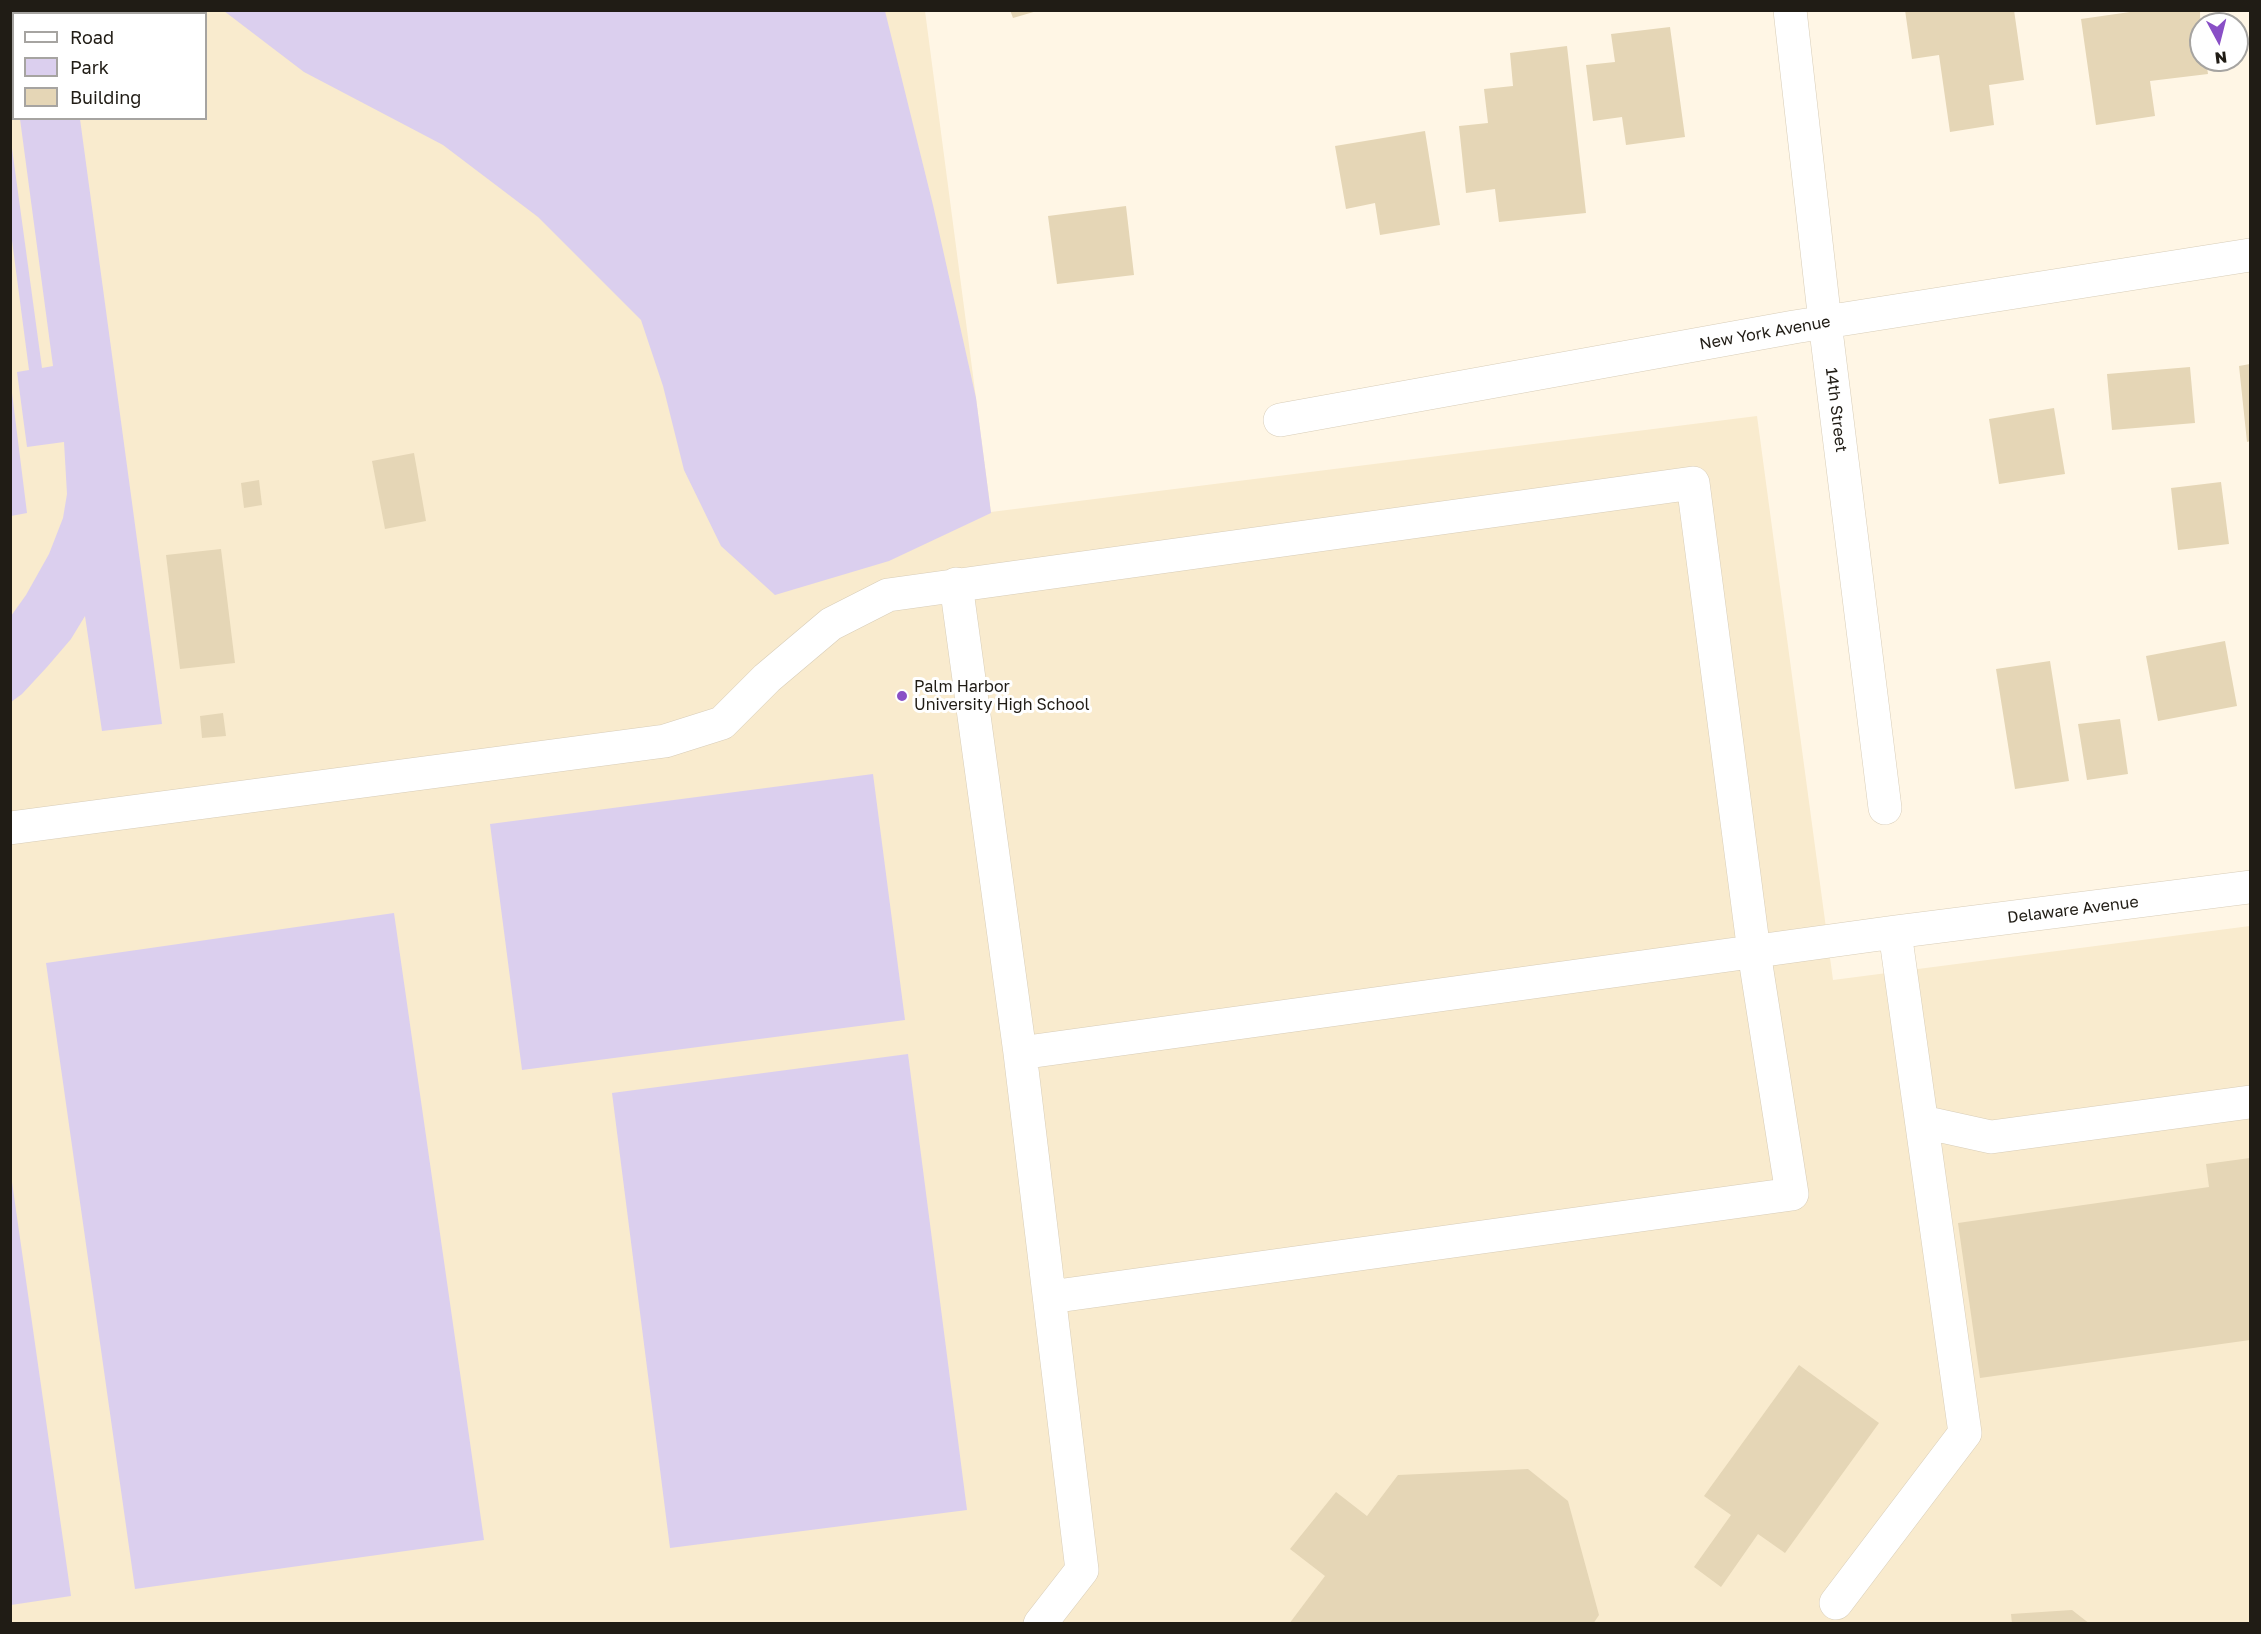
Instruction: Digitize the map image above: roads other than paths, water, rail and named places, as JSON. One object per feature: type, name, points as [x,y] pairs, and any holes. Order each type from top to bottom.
[{"type":"street","name":"14th Street","points":[[1790,10],[1825,322],[1885,808]]},
{"type":"street","name":"New York Avenue","points":[[1280,420],[1825,322],[2250,255]]},
{"type":"street","points":[[10,828],[665,741],[722,723],[767,678],[831,624],[888,595],[1693,483],[1754,952],[1792,1194],[1050,1297]]},
{"type":"street","points":[[956,584],[1020,1053],[1082,1570],[1040,1623]]},
{"type":"street","name":"Delaware Avenue","points":[[1020,1053],[1895,932],[2250,887]]},
{"type":"street","points":[[1836,1603],[1965,1433],[1895,932]]},
{"type":"street","points":[[1923,1122],[1992,1137],[2250,1102]]},
{"type":"place","name":"Palm Harbor University High School","points":[[902,696]]}]
